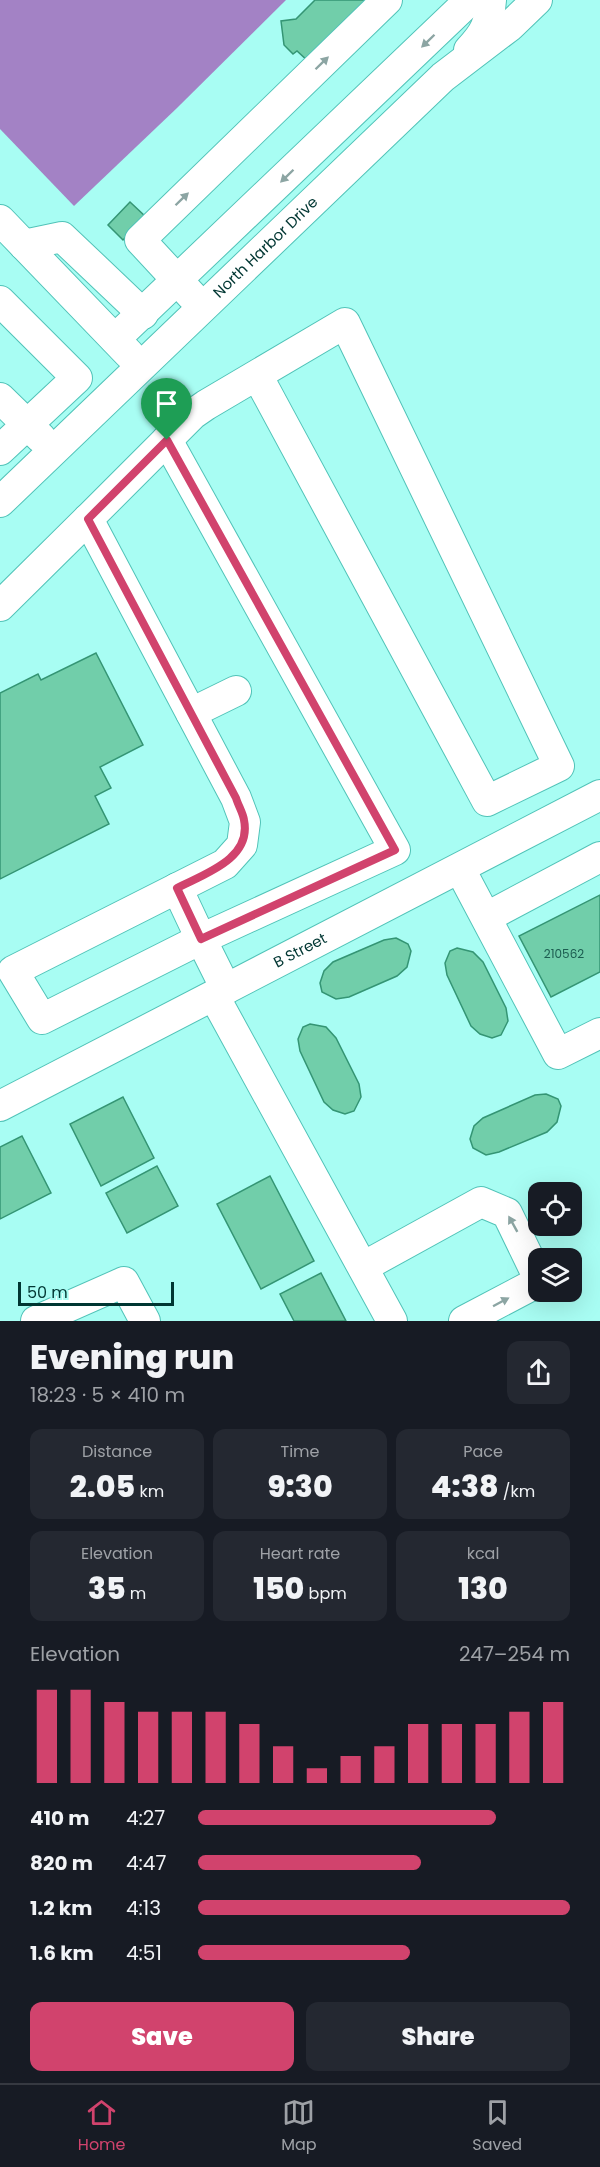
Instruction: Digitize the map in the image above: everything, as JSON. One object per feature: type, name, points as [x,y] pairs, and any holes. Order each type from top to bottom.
[{"type":"street","points":[[203,308],[140,240],[387,0]]},
{"type":"street","points":[[115,339],[470,0]]},
{"type":"street","points":[[443,77],[482,37],[489,22],[491,0]]},
{"type":"street","name":"North Harbor Drive","points":[[0,502],[443,77],[510,26],[537,0]]},
{"type":"street","points":[[0,220],[141,367]]},
{"type":"street","points":[[24,245],[62,237],[142,314]]},
{"type":"street","points":[[0,302],[77,378],[0,450]]},
{"type":"street","points":[[0,606],[193,414],[257,375],[345,323],[559,766],[487,801],[257,375]]},
{"type":"street","points":[[0,398],[53,451]]},
{"type":"street","points":[[88,519],[236,798],[244,822],[242,845],[225,864],[13,971],[42,1019],[201,939],[395,850],[167,440]]},
{"type":"street","points":[[191,713],[236,691]]},
{"type":"street","points":[[524,782],[546,824]]},
{"type":"street","name":"B Street","points":[[0,1106],[600,795]]},
{"type":"street","points":[[487,917],[600,857]]},
{"type":"street","points":[[460,869],[558,1054],[600,1033]]},
{"type":"street","points":[[177,888],[201,939],[220,992],[392,1321]]},
{"type":"street","points":[[363,1267],[482,1202],[507,1213],[528,1256]]},
{"type":"street","points":[[36,1321],[124,1282],[145,1321]]},
{"type":"street","points":[[464,1321],[528,1287]]},
{"type":"shaded area","points":[[0,0],[286,0],[74,206],[0,129]]},
{"type":"building","points":[[315,0],[368,0],[309,62],[297,51],[293,54],[284,45],[281,21],[296,19]]},
{"type":"building","points":[[130,202],[146,217],[123,240],[108,225]]},
{"type":"building","points":[[96,653],[143,745],[100,767],[111,788],[95,796],[109,824],[0,879],[0,693],[38,674],[41,680]]},
{"type":"building","points":[[600,895],[600,972],[551,997],[519,936]]},
{"type":"building","points":[[396,938],[408,944],[411,951],[407,967],[397,976],[349,997],[336,999],[322,992],[320,983],[324,971],[333,962],[384,940]]},
{"type":"building","points":[[457,948],[473,952],[483,962],[506,1008],[508,1021],[501,1035],[492,1038],[480,1034],[471,1026],[447,975],[445,963],[450,951]]},
{"type":"building","points":[[310,1024],[326,1027],[336,1038],[359,1084],[361,1097],[354,1111],[345,1114],[333,1110],[324,1102],[300,1051],[298,1039],[303,1027]]},
{"type":"building","points":[[546,1094],[558,1099],[561,1106],[557,1122],[547,1132],[486,1155],[473,1148],[470,1139],[474,1126],[483,1118],[535,1095]]},
{"type":"building","points":[[123,1097],[154,1158],[101,1186],[70,1124]]},
{"type":"building","points":[[22,1136],[51,1193],[0,1219],[0,1147]]},
{"type":"building","points":[[157,1166],[178,1206],[127,1233],[106,1193]]},
{"type":"building","points":[[270,1176],[314,1261],[261,1289],[217,1204]]},
{"type":"building","points":[[321,1273],[346,1321],[294,1321],[280,1294]]},
{"type":"route","points":[[167,440],[395,850],[201,939],[177,888],[225,864],[242,845],[244,822],[236,798],[88,519],[167,440]]}]
